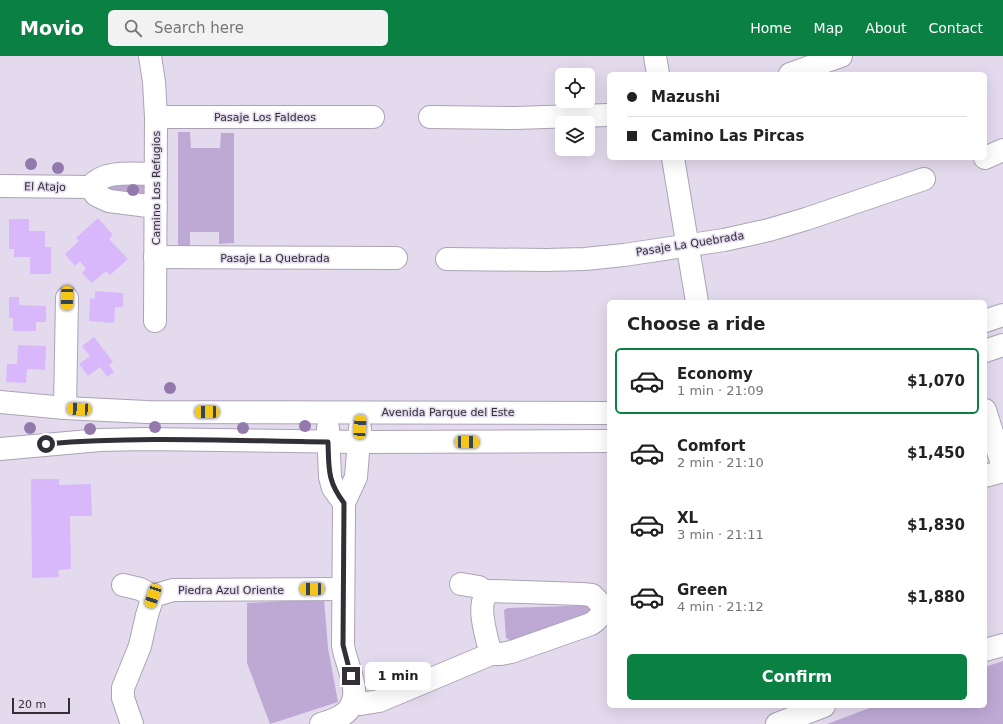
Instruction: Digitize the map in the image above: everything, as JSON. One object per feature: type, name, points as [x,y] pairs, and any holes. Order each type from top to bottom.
[{"type":"street","name":"Camino Los Refugios","points":[[150,56],[154,82],[156,117],[155,321]]},
{"type":"street","points":[[655,56],[658,72]]},
{"type":"street","points":[[796,72],[841,56]]},
{"type":"street","points":[[430,117],[514,118],[607,115]]},
{"type":"street","name":"Pasaje Los Faldeos","points":[[156,117],[373,117]]},
{"type":"street","points":[[987,157],[1003,150]]},
{"type":"street","points":[[673,160],[697,300]]},
{"type":"street","points":[[156,174],[134,174],[103,177],[95,181],[90,187],[96,195],[109,201],[156,207]]},
{"type":"street","name":"Pasaje La Quebrada","points":[[447,259],[585,259],[688,246],[769,230],[924,179]]},
{"type":"street","name":"El Atajo","points":[[0,186],[90,187]]},
{"type":"street","name":"Pasaje La Quebrada","points":[[155,257],[396,258]]},
{"type":"street","points":[[65,408],[67,298]]},
{"type":"street","points":[[987,320],[1003,315]]},
{"type":"street","points":[[987,350],[1003,344]]},
{"type":"street","name":"Avenida Parque del Este","points":[[0,402],[65,408],[146,412],[607,413]]},
{"type":"street","points":[[328,412],[330,477],[333,488],[344,503]]},
{"type":"street","points":[[321,724],[341,716],[352,704],[355,690],[343,645],[344,503],[356,477],[360,412]]},
{"type":"street","points":[[987,416],[1003,467]]},
{"type":"street","points":[[0,448],[92,441],[137,440],[328,442],[607,441]]},
{"type":"street","points":[[987,475],[1003,471]]},
{"type":"street","points":[[461,584],[479,587],[487,593]]},
{"type":"street","points":[[123,585],[140,589],[153,596],[140,646],[123,688],[123,698],[132,724]]},
{"type":"street","name":"Piedra Azul Oriente","points":[[153,596],[173,590],[343,589]]},
{"type":"street","points":[[352,704],[380,701],[491,654],[511,652],[592,624],[601,615],[605,604],[592,596],[582,594],[492,591],[487,593],[483,601],[483,611],[491,654]]},
{"type":"street","points":[[987,649],[1003,645]]},
{"type":"street","points":[[777,724],[819,708]]},
{"type":"shaded area","points":[[178,132],[190,132],[191,148],[220,148],[221,133],[234,133],[234,243],[219,244],[219,232],[190,232],[190,246],[178,246]]},
{"type":"shaded area","points":[[146,177],[145,201],[103,191],[109,180]]},
{"type":"shaded area","points":[[324,599],[328,648],[338,702],[270,724],[247,663],[247,603]]},
{"type":"shaded area","points":[[595,605],[592,613],[514,642],[506,638],[504,610],[508,608]]},
{"type":"shaded area","points":[[1003,661],[1003,724],[827,724],[870,708],[987,708],[987,666]]},
{"type":"building","points":[[98,218],[113,235],[109,239],[128,259],[110,275],[106,271],[92,283],[82,273],[86,269],[80,261],[75,266],[65,254],[79,241],[76,238]]},
{"type":"building","points":[[9,219],[29,219],[29,231],[45,231],[45,247],[51,247],[51,274],[30,274],[30,257],[14,257],[14,249],[9,249]]},
{"type":"building","points":[[95,291],[123,293],[123,307],[115,307],[114,323],[89,321],[90,298],[95,299]]},
{"type":"building","points":[[9,297],[19,297],[19,305],[46,306],[46,322],[36,322],[36,331],[13,331],[13,318],[9,318]]},
{"type":"building","points":[[94,337],[113,362],[109,365],[114,372],[107,377],[100,367],[88,376],[79,364],[90,356],[82,346]]},
{"type":"building","points":[[18,345],[46,346],[45,370],[27,369],[26,383],[6,382],[7,364],[17,364]]},
{"type":"building","points":[[31,479],[59,479],[59,485],[91,484],[92,516],[70,516],[71,569],[58,570],[59,577],[32,578]]},
{"type":"route","points":[[46,444],[100,440],[328,442],[330,477],[333,488],[344,503],[343,645],[344,654],[351,676]]}]
